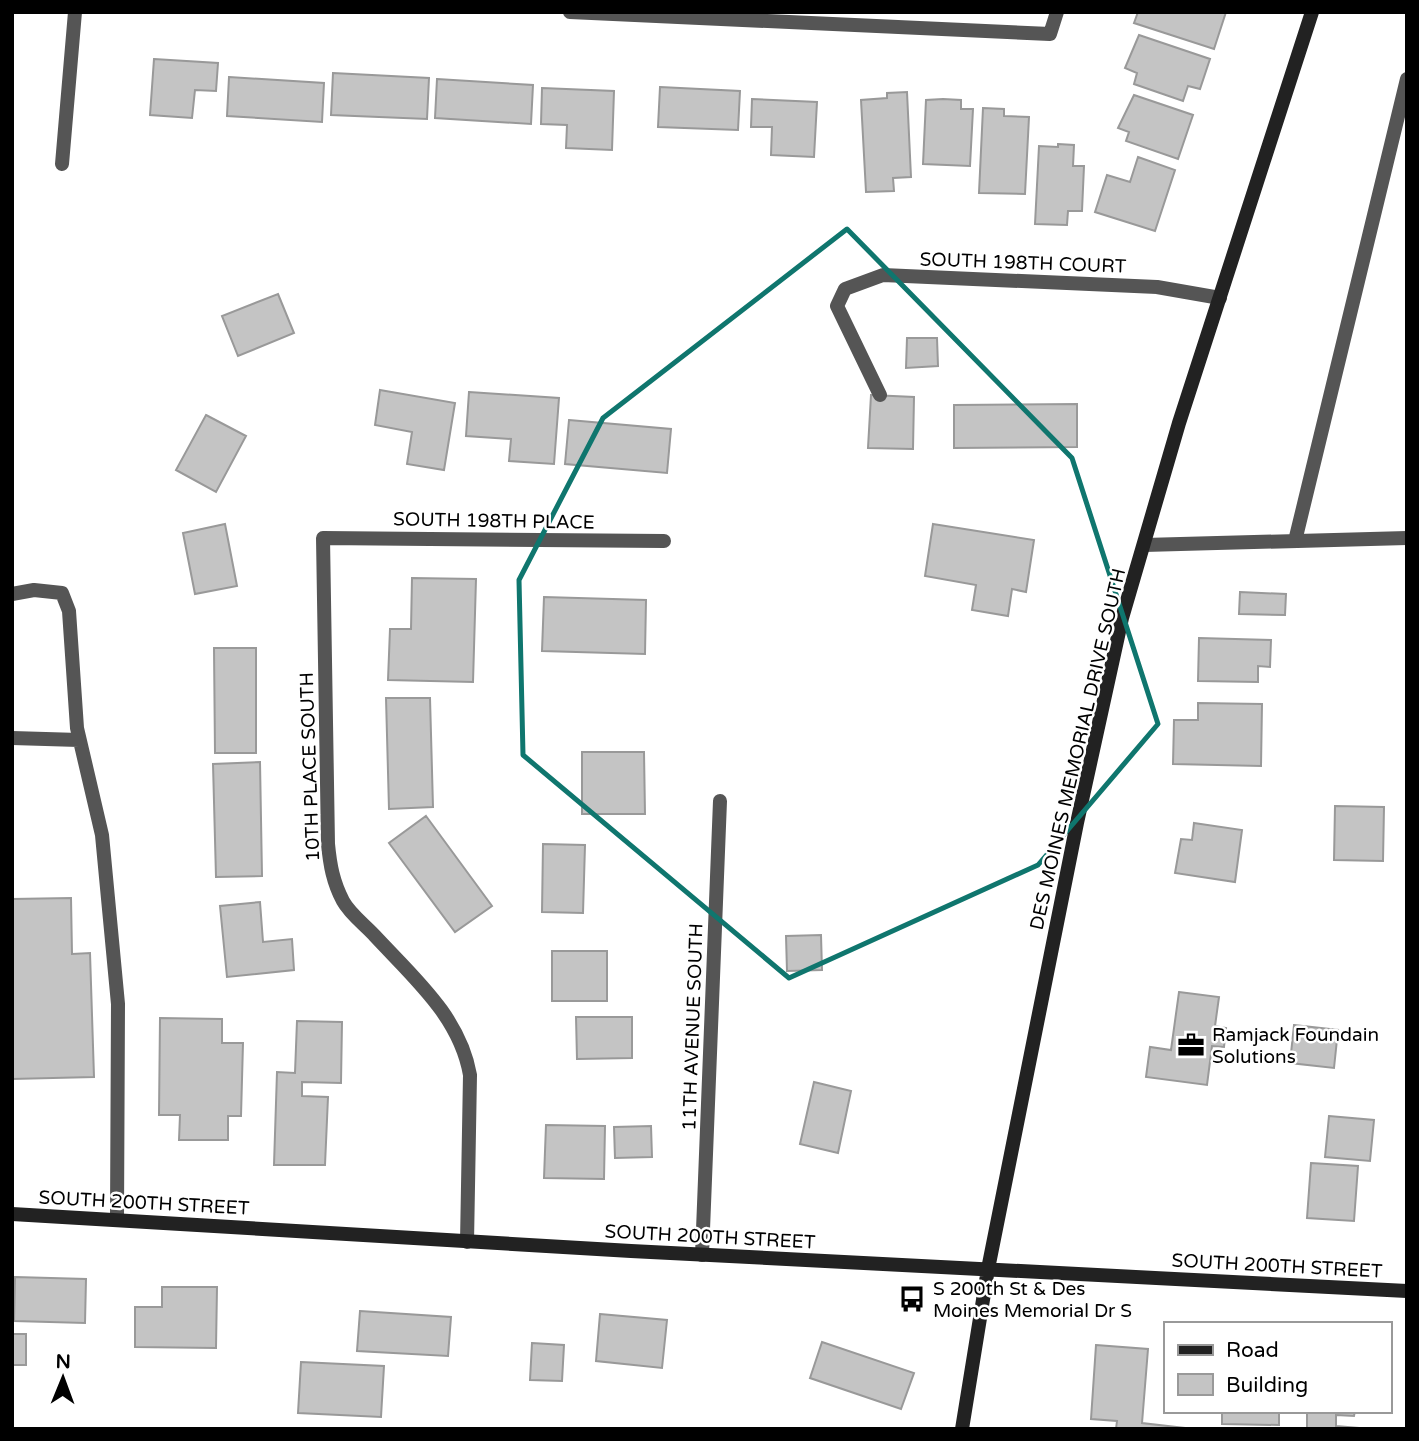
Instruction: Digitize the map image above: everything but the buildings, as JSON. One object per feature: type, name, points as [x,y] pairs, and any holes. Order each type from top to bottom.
[{"type":"main road","name":"DES MOINES MEMORIAL DRIVE SOUTH","points":[[962,1429],[988,1269],[1077,823],[1122,618],[1220,298],[1312,12]]},
{"type":"main road","name":"SOUTH 200TH STREET","points":[[12,1214],[702,1255],[1407,1291]]},
{"type":"street","points":[[62,164],[75,12]]},
{"type":"street","points":[[570,12],[1050,34],[1057,12]]},
{"type":"street","points":[[1295,541],[1407,79]]},
{"type":"street","name":"SOUTH 198TH COURT","points":[[880,395],[838,306],[845,289],[883,275],[1157,287],[1220,298]]},
{"type":"street","name":"SOUTH 198TH PLACE","points":[[323,538],[664,541]]},
{"type":"street","name":"10TH PLACE SOUTH","points":[[323,538],[328,844],[332,875],[344,904],[432,997],[456,1031],[466,1051],[470,1075],[467,1242]]},
{"type":"street","points":[[1144,545],[1407,538]]},
{"type":"street","points":[[12,593],[34,590],[62,593],[69,611],[79,740],[102,835],[118,1004],[117,1219]]},
{"type":"street","points":[[12,738],[79,740]]},
{"type":"street","name":"11TH AVENUE SOUTH","points":[[702,1255],[720,802]]},
{"type":"highlighted area","points":[[847,229],[1072,458],[1158,724],[1038,865],[789,978],[523,755],[519,580],[603,418]]},
{"type":"place","name":"Ramjack Foundain Solutions","points":[[1191,1045]]},
{"type":"place","name":"S 200th St & Des Moines Memorial Dr S","points":[[912,1299]]}]
